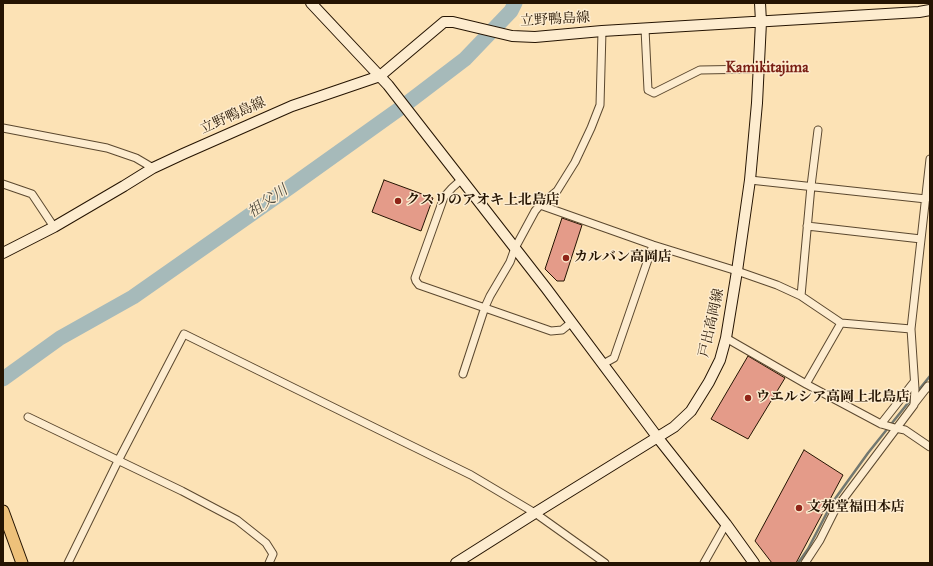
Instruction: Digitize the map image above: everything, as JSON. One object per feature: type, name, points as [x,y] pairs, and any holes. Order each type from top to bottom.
[{"type":"main road","points":[[311,3],[383,80],[416,120],[572,322],[658,438],[726,524],[754,563]]},
{"type":"main road","name":"戸出高岡線","points":[[456,563],[674,427],[691,412],[712,377],[720,360],[726,338],[750,180],[759,69],[761,22],[760,3]]},
{"type":"main road","name":"立野鴨島線","points":[[3,254],[54,227],[153,168],[183,154],[292,106],[383,80],[444,22],[453,22],[512,36],[535,37],[919,12],[930,10]]},
{"type":"main road","points":[[3,511],[22,563]]},
{"type":"street","points":[[645,29],[648,90],[654,92],[700,70],[759,69]]},
{"type":"street","points":[[463,374],[490,296],[510,262],[515,248],[535,211],[557,191],[575,162],[591,128],[600,105],[602,32]]},
{"type":"street","points":[[3,128],[108,148],[136,158],[153,168]]},
{"type":"street","points":[[801,296],[811,186],[818,130]]},
{"type":"street","points":[[914,402],[911,329],[921,239],[927,213],[926,199],[930,159]]},
{"type":"street","points":[[462,179],[444,197],[415,278],[419,285],[551,330],[562,330],[572,322]]},
{"type":"street","points":[[750,180],[926,199]]},
{"type":"street","points":[[3,184],[32,194],[54,227]]},
{"type":"street","points":[[540,205],[653,245],[777,285],[801,296],[841,323],[911,329]]},
{"type":"street","points":[[807,226],[921,239]]},
{"type":"street","points":[[603,364],[614,358],[653,245]]},
{"type":"street","points":[[806,384],[841,323]]},
{"type":"street","points":[[68,563],[118,461],[184,334],[471,475],[535,513],[605,563]]},
{"type":"street","points":[[726,338],[806,384],[888,426],[905,430],[930,447]]},
{"type":"street","points":[[805,563],[820,540],[835,510],[914,386]]},
{"type":"street","points":[[888,426],[914,402],[928,386],[930,388]]},
{"type":"street","points":[[28,417],[238,520],[266,543],[273,554],[269,563]]},
{"type":"street","points":[[704,563],[726,524]]},
{"type":"building","points":[[384,180],[433,198],[421,231],[372,212]]},
{"type":"building","points":[[562,218],[582,225],[564,281],[557,281],[545,269]]},
{"type":"building","name":"ウエルシア高岡上北島店","points":[[748,356],[785,378],[748,439],[711,419]]},
{"type":"building","name":"文苑堂福田本店","points":[[804,450],[843,475],[796,563],[772,563],[755,541]]},
{"type":"waterway","name":"祖父川","points":[[3,379],[60,338],[133,297],[402,107],[465,59],[511,11],[515,3]]},
{"type":"waterway","points":[[917,392],[930,376]]},
{"type":"waterway","points":[[798,563],[808,549],[832,503],[868,453],[912,398]]},
{"type":"place","name":"クスリのアオキ上北島店","points":[[398,201]]},
{"type":"place","name":"カルバン高岡店","points":[[566,258]]},
{"type":"place","name":"ウエルシア高岡上北島店","points":[[748,398]]},
{"type":"place","name":"文苑堂福田本店","points":[[799,508]]},
{"type":"district","name":"Kamikitajima","points":[[767,68]]}]
